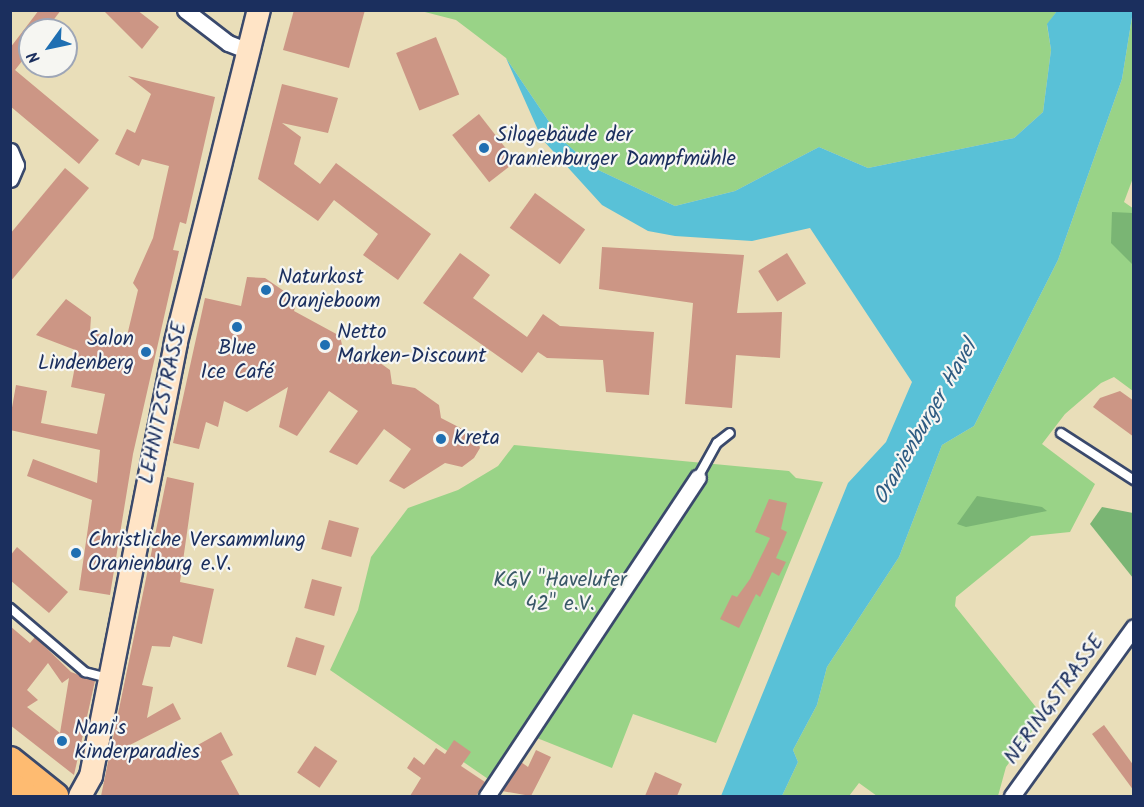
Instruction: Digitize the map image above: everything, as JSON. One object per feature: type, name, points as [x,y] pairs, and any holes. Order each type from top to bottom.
[{"type":"main road","name":"LEHNITZSTRASSE","points":[[80,796],[91,776],[132,549],[176,342],[259,10]]},
{"type":"main road","points":[[10,760],[55,796]]},
{"type":"main road","points":[[10,785],[26,796]]},
{"type":"street","points":[[185,10],[228,43],[249,51]]},
{"type":"street","points":[[10,150],[16,165],[10,178]]},
{"type":"street","points":[[487,796],[520,742],[698,477]]},
{"type":"street","name":"NERINGSTRASSE","points":[[1012,796],[1134,627]]},
{"type":"lane","points":[[698,477],[717,443],[730,433]]},
{"type":"lane","points":[[1061,433],[1108,468],[1134,480]]},
{"type":"lane","points":[[10,608],[85,672],[108,678]]},
{"type":"green space","points":[[421,11],[1057,11],[1047,25],[1051,50],[1043,112],[1014,138],[868,168],[819,147],[735,191],[675,206],[594,168],[560,138],[506,58],[456,20]]},
{"type":"green space","points":[[1133,11],[1133,178],[1124,202],[1134,209],[1133,391],[1114,377],[1101,383],[1065,414],[1042,444],[1095,484],[1070,532],[1031,536],[956,597],[955,606],[1043,716],[1006,767],[998,796],[877,796],[859,783],[849,796],[782,796],[798,762],[793,750],[817,705],[827,667],[899,557],[942,445],[974,426],[1058,260],[1122,79]]},
{"type":"green space","points":[[1112,212],[1133,213],[1133,265],[1111,243]]},
{"type":"green space","name":"KGV \"Havelufer 42\" e.V.","points":[[514,445],[789,471],[796,478],[823,482],[716,743],[633,714],[612,768],[522,732],[491,781],[330,670],[358,610],[371,557],[408,508],[458,490],[498,466]]},
{"type":"green space","points":[[977,496],[1042,507],[1047,511],[966,527],[957,524]]},
{"type":"green space","points":[[1102,507],[1133,513],[1133,578],[1090,524]]},
{"type":"water","name":"Oranienburger Havel","points":[[1057,11],[1133,11],[1122,79],[1058,260],[974,426],[942,445],[899,557],[827,667],[817,705],[793,750],[798,762],[782,796],[721,796],[848,483],[886,442],[912,382],[810,228],[752,241],[675,236],[648,231],[602,205],[542,139],[506,58],[560,138],[594,168],[675,206],[735,191],[819,147],[868,168],[1014,138],[1043,112],[1051,50],[1047,24]]},
{"type":"building","points":[[39,10],[61,10],[55,18],[33,18]]},
{"type":"building","points":[[103,10],[137,10],[159,27],[142,49]]},
{"type":"building","points":[[294,10],[365,10],[349,68],[283,50]]},
{"type":"building","points":[[436,37],[459,94],[419,111],[396,53]]},
{"type":"building","points":[[18,38],[18,66],[15,70],[18,72],[18,78],[25,78],[99,140],[79,164],[10,106],[10,48]]},
{"type":"building","points":[[128,76],[215,97],[186,224],[180,222],[173,250],[179,251],[133,454],[110,595],[79,590],[92,500],[27,476],[33,459],[97,483],[100,450],[10,430],[10,419],[16,385],[47,391],[41,423],[97,434],[105,394],[71,387],[78,351],[36,335],[66,299],[91,317],[90,332],[126,340],[138,290],[133,283],[153,238],[169,166],[142,159],[139,166],[115,154],[127,129],[135,133],[151,94]]},
{"type":"building","points":[[282,84],[338,98],[328,133],[282,123],[301,137],[294,164],[320,184],[336,163],[431,234],[398,280],[363,255],[378,234],[334,200],[318,221],[258,179]]},
{"type":"building","name":"Silogebäude der Oranienburger Dampfmühle","points":[[479,114],[516,161],[489,182],[452,135]]},
{"type":"building","points":[[65,168],[89,188],[10,282],[10,234]]},
{"type":"building","points":[[535,193],[585,229],[560,264],[510,228]]},
{"type":"building","points":[[602,247],[744,255],[737,313],[782,312],[780,358],[736,355],[732,408],[685,404],[693,303],[599,289]]},
{"type":"building","points":[[460,253],[490,275],[473,298],[527,337],[543,314],[560,326],[654,332],[649,395],[606,392],[603,360],[547,358],[538,352],[522,373],[423,303]]},
{"type":"building","points":[[787,253],[806,284],[777,302],[758,271]]},
{"type":"building","points":[[247,277],[265,278],[297,300],[294,311],[340,336],[343,349],[351,355],[366,353],[390,370],[392,384],[415,388],[439,405],[441,418],[476,436],[480,448],[474,458],[462,467],[445,463],[404,489],[389,481],[411,449],[384,429],[357,465],[329,452],[358,411],[329,391],[297,436],[279,427],[288,387],[247,412],[224,401],[218,427],[206,422],[199,449],[173,443],[205,298],[241,306]]},
{"type":"building","points":[[1120,391],[1134,401],[1134,437],[1093,407],[1100,398]]},
{"type":"building","points":[[167,477],[194,483],[180,582],[214,589],[202,644],[173,636],[170,647],[152,646],[142,685],[153,687],[147,718],[173,703],[181,719],[118,751],[171,760],[221,732],[233,755],[221,761],[240,796],[101,796]]},
{"type":"building","points":[[769,499],[787,503],[781,529],[787,532],[776,558],[786,562],[779,576],[772,572],[760,597],[756,594],[739,628],[720,619],[732,595],[737,597],[750,579],[770,538],[755,532]]},
{"type":"building","points":[[329,520],[359,528],[351,557],[321,549]]},
{"type":"building","points":[[17,547],[68,592],[49,613],[10,580],[10,556]]},
{"type":"building","points":[[312,579],[342,587],[334,616],[304,608]]},
{"type":"building","points":[[10,626],[30,643],[35,637],[71,672],[95,681],[74,775],[10,725]],"holes":[[[48,663],[62,683],[69,678],[60,733],[27,707],[38,700],[27,690]]]},
{"type":"building","points":[[296,637],[325,646],[316,675],[287,667]]},
{"type":"building","points":[[1104,725],[1134,766],[1134,791],[1092,734]]},
{"type":"building","points":[[454,740],[471,752],[461,766],[485,782],[476,796],[410,796],[421,778],[407,768],[414,757],[424,765],[436,748],[445,754]]},
{"type":"building","points":[[315,746],[337,761],[319,788],[297,773]]},
{"type":"building","points":[[536,750],[551,757],[531,796],[502,791],[521,762],[528,767]]},
{"type":"building","points":[[655,772],[682,784],[677,796],[645,796]]},
{"type":"place","name":"Silogebäude der Oranienburger Dampfmühle","points":[[484,148]]},
{"type":"place","name":"Naturkost Oranjeboom","points":[[266,290]]},
{"type":"place","name":"Blue Ice Café","points":[[237,327]]},
{"type":"place","name":"Netto Marken-Discount","points":[[325,345]]},
{"type":"place","name":"Salon Lindenberg","points":[[146,352]]},
{"type":"place","name":"Kreta","points":[[441,439]]},
{"type":"place","name":"Christliche Versammlung Oranienburg e.V.","points":[[76,553]]},
{"type":"place","name":"Nani's Kinderparadies","points":[[62,741]]}]
